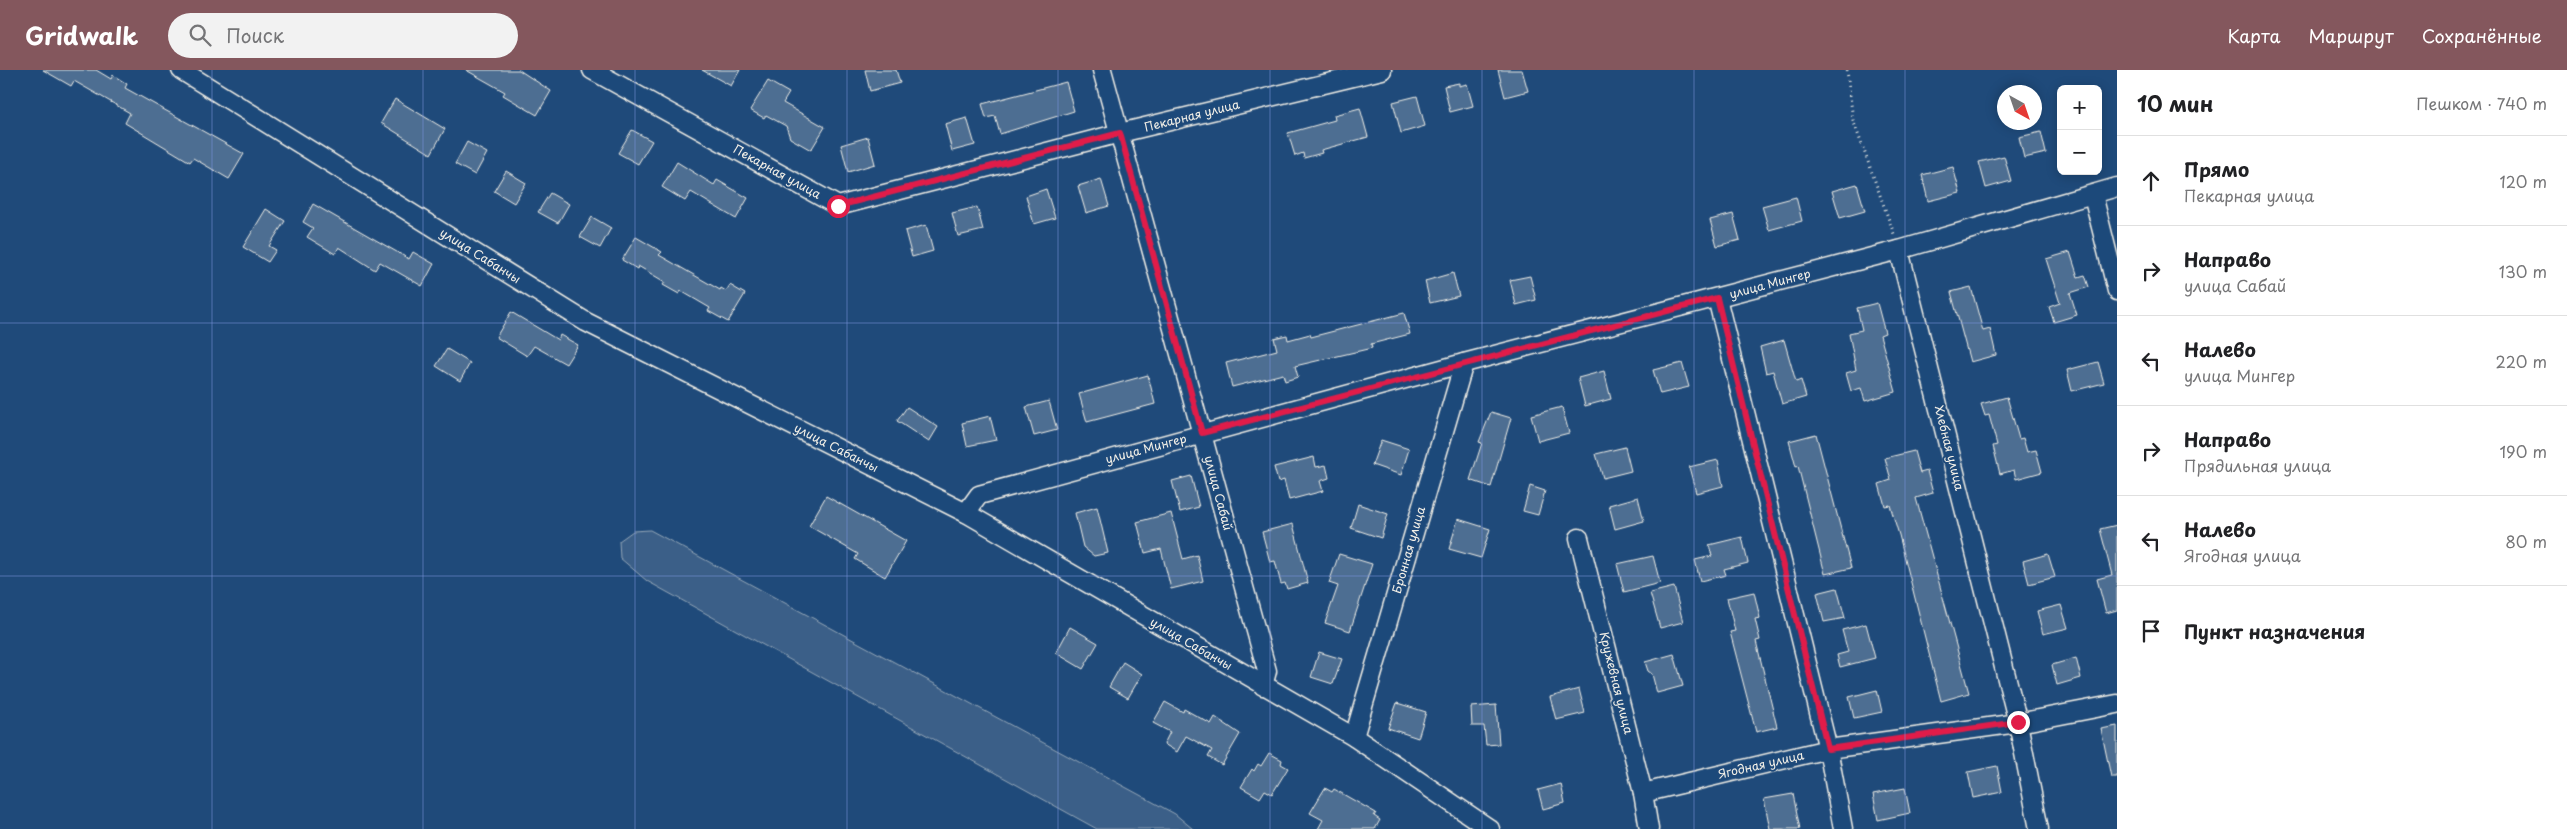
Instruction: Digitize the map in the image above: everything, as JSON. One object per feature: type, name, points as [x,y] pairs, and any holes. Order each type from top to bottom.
[{"type":"street","name":"улица Сабанчы","points":[[181,70],[586,322],[966,513],[1354,738],[1490,829]]},
{"type":"street","name":"Пекарная улица","points":[[592,70],[838,206],[1120,133],[1382,70]]},
{"type":"street","name":"улица Сабай","points":[[1102,70],[1267,671],[1263,686]]},
{"type":"street","name":"улица Мингер","points":[[966,513],[979,495],[1464,362],[1899,250],[2117,188]]},
{"type":"street","points":[[2094,195],[2117,291]]},
{"type":"street","name":"Хлебная улица","points":[[1899,250],[2018,722],[2039,829]]},
{"type":"street","points":[[1717,298],[1828,749],[1843,829]]},
{"type":"street","name":"Бронная улица","points":[[1354,738],[1464,362]]},
{"type":"street","name":"Кружевная улица","points":[[1579,538],[1643,793],[1649,829]]},
{"type":"street","name":"Ягодная улица","points":[[1643,793],[1828,749],[2018,722],[2117,704]]},
{"type":"path","points":[[1847,70],[1853,120],[1899,250]]},
{"type":"shaded area","points":[[650,530],[1175,814],[1193,829],[1097,829],[647,581],[620,558],[619,541],[633,531]]},
{"type":"building","points":[[43,70],[96,70],[111,79],[113,75],[127,84],[125,88],[244,154],[229,179],[193,158],[190,162],[125,123],[130,113],[74,81],[71,86]]},
{"type":"building","points":[[466,70],[519,70],[551,91],[537,115],[503,95],[505,92]]},
{"type":"building","points":[[702,70],[740,70],[731,86]]},
{"type":"building","points":[[865,70],[896,70],[900,83],[870,91]]},
{"type":"building","points":[[1498,70],[1522,70],[1528,91],[1505,97]]},
{"type":"building","points":[[768,81],[789,93],[783,103],[825,127],[811,150],[790,138],[786,126],[766,115],[764,118],[750,110]]},
{"type":"building","points":[[1066,82],[1074,111],[1000,134],[995,116],[986,118],[982,104]]},
{"type":"building","points":[[1459,83],[1459,86],[1467,84],[1473,106],[1450,112],[1444,86]]},
{"type":"building","points":[[1417,96],[1425,126],[1401,133],[1393,102]]},
{"type":"building","points":[[395,99],[445,129],[431,154],[381,123]]},
{"type":"building","points":[[1360,108],[1368,137],[1321,150],[1322,153],[1304,158],[1303,153],[1295,156],[1288,133],[1335,120],[1334,115]]},
{"type":"building","points":[[967,118],[975,145],[952,151],[945,124]]},
{"type":"building","points":[[632,130],[652,141],[638,164],[618,153]]},
{"type":"building","points":[[2041,132],[2046,153],[2024,158],[2019,137]]},
{"type":"building","points":[[868,137],[875,164],[848,172],[841,145]]},
{"type":"building","points":[[467,142],[487,153],[475,175],[455,164]]},
{"type":"building","points":[[2004,156],[2011,181],[1986,188],[1979,162]]},
{"type":"building","points":[[677,162],[714,185],[717,180],[748,198],[736,219],[691,192],[685,201],[662,187]]},
{"type":"building","points":[[1953,167],[1960,193],[1928,201],[1922,175]]},
{"type":"building","points":[[506,171],[526,183],[514,203],[494,191]]},
{"type":"building","points":[[1101,179],[1109,206],[1086,213],[1078,186]]},
{"type":"building","points":[[1857,184],[1865,211],[1840,218],[1832,191]]},
{"type":"building","points":[[1046,189],[1055,218],[1034,224],[1026,196]]},
{"type":"building","points":[[550,193],[569,204],[558,223],[538,212]]},
{"type":"building","points":[[1796,197],[1802,221],[1769,230],[1762,206]]},
{"type":"building","points":[[313,204],[409,259],[413,252],[434,264],[422,286],[380,262],[375,270],[339,247],[335,254],[307,237],[313,228],[303,222]]},
{"type":"building","points":[[977,207],[983,230],[958,236],[952,213]]},
{"type":"building","points":[[266,209],[285,221],[269,246],[276,250],[268,262],[243,247]]},
{"type":"building","points":[[1733,214],[1740,240],[1717,246],[1710,220]]},
{"type":"building","points":[[592,217],[611,228],[600,248],[580,237]]},
{"type":"building","points":[[926,225],[933,251],[912,257],[905,231]]},
{"type":"building","points":[[636,237],[662,252],[659,255],[720,290],[721,288],[726,291],[730,285],[745,294],[728,322],[708,311],[710,308],[681,291],[679,294],[663,285],[665,282],[638,266],[637,269],[622,260]]},
{"type":"building","points":[[2070,252],[2078,277],[2085,275],[2089,287],[2070,293],[2077,315],[2054,322],[2049,307],[2060,303],[2046,259]]},
{"type":"building","points":[[1453,273],[1459,296],[1430,303],[1425,281]]},
{"type":"building","points":[[1530,276],[1536,300],[1516,305],[1510,280]]},
{"type":"building","points":[[1971,287],[1983,331],[1990,329],[1996,355],[1970,362],[1951,292]]},
{"type":"building","points":[[1877,303],[1885,333],[1880,335],[1896,392],[1865,401],[1861,388],[1851,391],[1846,373],[1856,370],[1849,333],[1862,330],[1857,308]]},
{"type":"building","points":[[511,312],[558,340],[560,335],[578,345],[566,364],[534,346],[527,356],[496,337]]},
{"type":"building","points":[[1404,313],[1410,334],[1371,344],[1372,348],[1295,366],[1298,377],[1285,381],[1283,374],[1232,387],[1226,363],[1277,350],[1274,338],[1287,335],[1288,340],[1310,334],[1311,337]]},
{"type":"building","points":[[1784,340],[1796,382],[1801,380],[1806,397],[1782,404],[1773,371],[1766,373],[1760,347]]},
{"type":"building","points":[[447,349],[470,363],[460,381],[436,366]]},
{"type":"building","points":[[2098,362],[2104,383],[2072,391],[2067,370]]},
{"type":"building","points":[[1682,363],[1689,387],[1660,394],[1653,370]]},
{"type":"building","points":[[1604,371],[1611,399],[1585,406],[1578,378]]},
{"type":"building","points":[[1148,375],[1155,404],[1087,422],[1079,394]]},
{"type":"building","points":[[2007,397],[2019,439],[2023,438],[2027,452],[2036,450],[2042,472],[2016,479],[2014,470],[2000,474],[1993,446],[1997,445],[1989,415],[1985,416],[1981,404]]},
{"type":"building","points":[[1049,401],[1057,430],[1034,436],[1026,407]]},
{"type":"building","points":[[907,407],[938,427],[929,442],[897,421]]},
{"type":"building","points":[[1562,407],[1569,433],[1538,441],[1531,415]]},
{"type":"building","points":[[1491,412],[1511,418],[1491,487],[1470,480],[1482,443],[1479,442]]},
{"type":"building","points":[[990,416],[996,440],[967,446],[962,423]]},
{"type":"building","points":[[1816,434],[1851,568],[1825,574],[1798,466],[1796,467],[1789,441]]},
{"type":"building","points":[[1381,440],[1409,449],[1401,475],[1372,465]]},
{"type":"building","points":[[1625,447],[1631,471],[1603,478],[1596,454]]},
{"type":"building","points":[[1914,451],[1920,473],[1927,471],[1933,493],[1916,498],[1969,693],[1941,701],[1899,535],[1890,505],[1885,506],[1879,484],[1891,480],[1885,458]]},
{"type":"building","points":[[1314,457],[1316,467],[1326,465],[1329,478],[1320,481],[1323,491],[1289,500],[1284,480],[1278,482],[1274,467]]},
{"type":"building","points":[[1718,460],[1723,486],[1696,493],[1689,467]]},
{"type":"building","points":[[1191,476],[1199,507],[1180,512],[1172,481]]},
{"type":"building","points":[[1530,486],[1545,491],[1538,515],[1523,511]]},
{"type":"building","points":[[826,496],[906,541],[885,577],[855,559],[858,554],[809,526]]},
{"type":"building","points":[[1638,497],[1644,521],[1615,529],[1609,505]]},
{"type":"building","points":[[1358,504],[1388,514],[1381,538],[1351,528]]},
{"type":"building","points":[[1097,507],[1108,553],[1094,556],[1083,547],[1075,513]]},
{"type":"building","points":[[1171,513],[1183,559],[1197,555],[1203,581],[1171,589],[1161,549],[1145,553],[1137,522]]},
{"type":"building","points":[[1458,519],[1490,529],[1481,558],[1449,549]]},
{"type":"building","points":[[1293,524],[1308,583],[1287,589],[1285,583],[1281,584],[1275,561],[1270,562],[1262,532]]},
{"type":"building","points":[[2117,525],[2117,610],[2106,613],[2097,579],[2112,575],[2100,529]]},
{"type":"building","points":[[1742,537],[1748,563],[1724,569],[1726,575],[1700,581],[1695,560],[1712,556],[1709,545]]},
{"type":"building","points":[[1339,554],[1372,564],[1350,631],[1325,623],[1338,586],[1329,583]]},
{"type":"building","points":[[2048,554],[2055,577],[2029,584],[2023,561]]},
{"type":"building","points":[[1653,556],[1660,583],[1624,592],[1617,564]]},
{"type":"building","points":[[1674,587],[1683,622],[1660,628],[1650,593]]},
{"type":"building","points":[[1837,588],[1845,618],[1824,622],[1817,593]]},
{"type":"building","points":[[1754,592],[1760,618],[1755,619],[1760,640],[1756,641],[1777,727],[1756,732],[1730,632],[1735,631],[1727,598]]},
{"type":"building","points":[[2061,605],[2068,628],[2043,634],[2037,611]]},
{"type":"building","points":[[1866,624],[1875,658],[1840,667],[1837,655],[1848,652],[1842,630]]},
{"type":"building","points":[[1070,627],[1098,643],[1083,669],[1056,653]]},
{"type":"building","points":[[1319,652],[1342,659],[1333,684],[1311,677]]},
{"type":"building","points":[[1674,654],[1683,686],[1657,693],[1652,674],[1648,671],[1645,662]]},
{"type":"building","points":[[2076,658],[2081,678],[2057,685],[2052,665]]},
{"type":"building","points":[[1123,662],[1142,674],[1128,698],[1109,687]]},
{"type":"building","points":[[1579,689],[1585,713],[1556,720],[1550,697]]},
{"type":"building","points":[[1877,690],[1882,712],[1854,718],[1849,697]]},
{"type":"building","points":[[1165,702],[1183,712],[1184,709],[1211,724],[1215,717],[1240,734],[1222,765],[1208,757],[1212,750],[1186,736],[1177,752],[1164,744],[1170,732],[1153,723]]},
{"type":"building","points":[[1397,703],[1426,712],[1418,738],[1388,728]]},
{"type":"building","points":[[1496,705],[1499,744],[1486,745],[1484,726],[1472,726],[1471,707]]},
{"type":"building","points":[[2117,726],[2117,777],[2111,777],[2101,729]]},
{"type":"building","points":[[1269,753],[1282,760],[1281,764],[1288,768],[1272,794],[1265,790],[1260,798],[1241,787],[1252,769],[1254,771],[1258,764],[1261,766]]},
{"type":"building","points":[[1997,766],[2002,792],[1973,798],[1968,772]]},
{"type":"building","points":[[1561,784],[1565,803],[1543,809],[1538,790]]},
{"type":"building","points":[[1325,788],[1332,792],[1334,789],[1376,813],[1374,816],[1380,820],[1375,829],[1318,829],[1323,820],[1310,813]]},
{"type":"building","points":[[1905,788],[1910,813],[1878,820],[1873,794]]},
{"type":"building","points":[[1793,794],[1800,829],[1770,829],[1764,799]]},
{"type":"route","points":[[838,206],[1120,133],[1202,433],[1464,362],[1717,298],[1828,749],[2018,722]]}]
